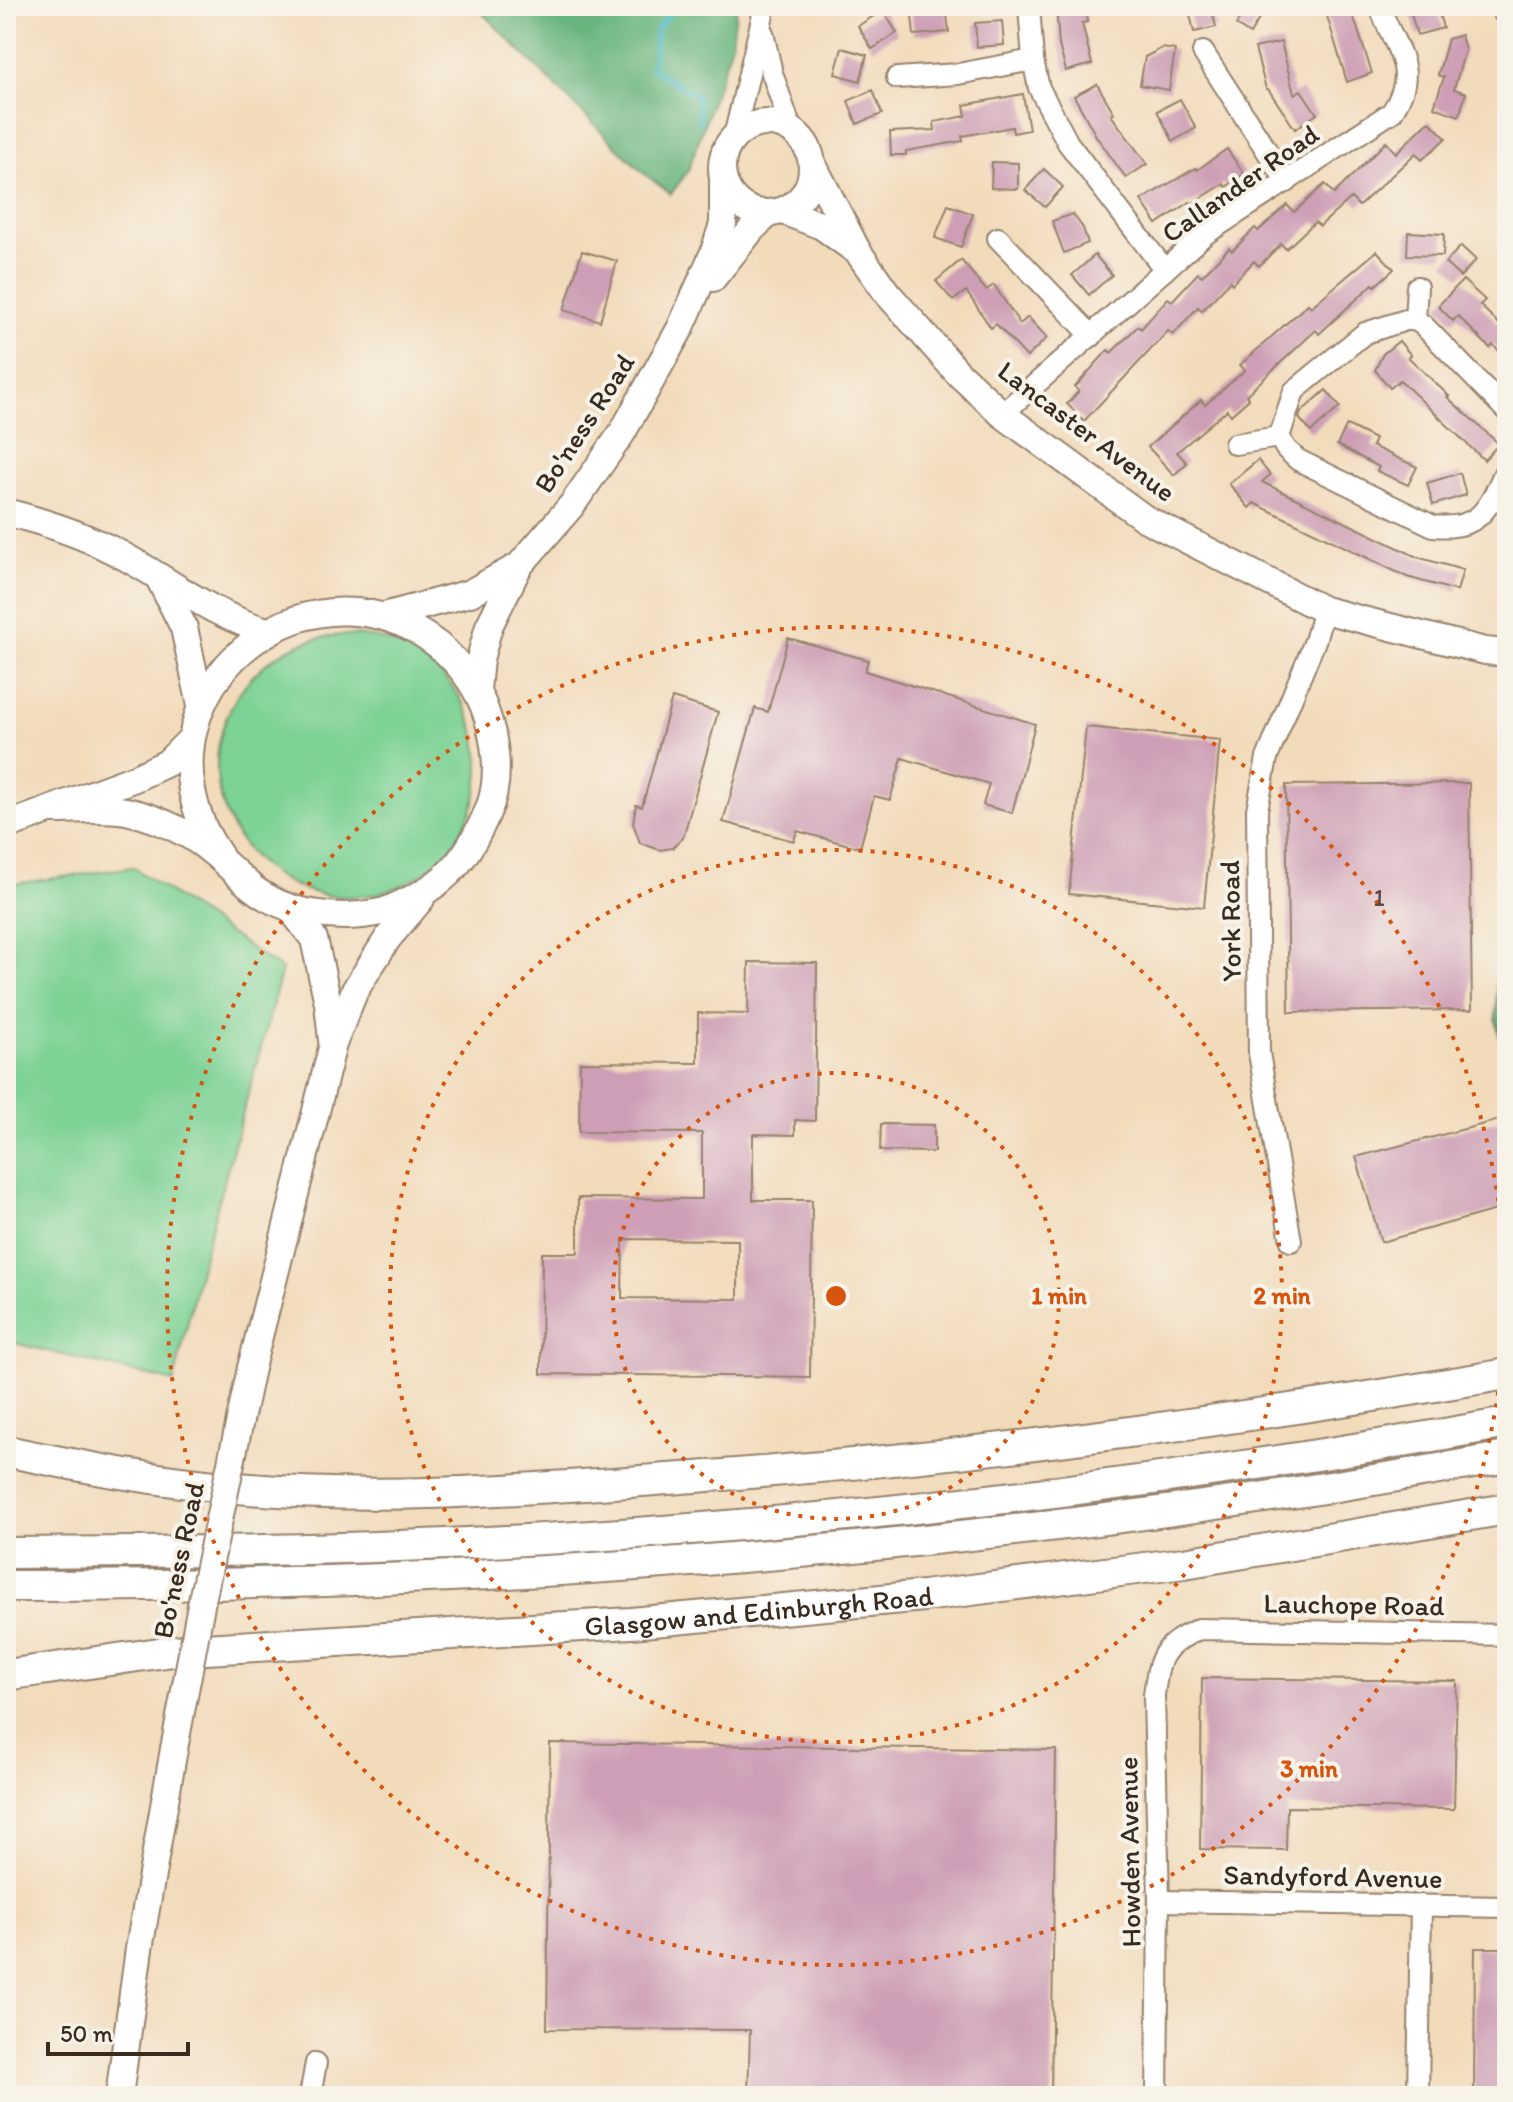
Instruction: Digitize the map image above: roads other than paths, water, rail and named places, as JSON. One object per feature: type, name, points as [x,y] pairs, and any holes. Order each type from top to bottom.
[{"type":"highway","points":[[6,1451],[86,1468],[237,1488],[330,1493],[462,1491],[754,1473],[959,1453],[1194,1424],[1507,1374]]},
{"type":"highway","points":[[6,1553],[432,1545],[793,1520],[1138,1482],[1507,1423]]},
{"type":"highway","points":[[6,1586],[219,1585],[380,1580],[556,1572],[791,1554],[1147,1514],[1507,1457]]},
{"type":"highway","name":"Glasgow and Edinburgh Road","points":[[6,1675],[173,1651],[631,1623],[924,1596],[1184,1563],[1507,1509]]},
{"type":"main road","points":[[761,123],[791,129],[802,139],[813,165],[805,193],[795,204],[775,213],[754,212],[730,195],[723,181],[723,158],[734,137],[746,128],[761,123]]},
{"type":"main road","name":"Lancaster Avenue","points":[[813,165],[858,252],[887,293],[959,374],[1002,414],[1144,518],[1324,610],[1485,651],[1507,653]]},
{"type":"main road","name":"Bo'ness Road","points":[[477,690],[480,659],[489,626],[519,566],[572,505],[622,433],[691,305],[723,224],[723,181]]},
{"type":"main road","name":"Lancaster Avenue","points":[[775,213],[822,226],[858,252]]},
{"type":"main road","name":"Bo'ness Road","points":[[691,305],[752,229],[775,213]]},
{"type":"main road","points":[[6,512],[111,549],[213,610],[267,631]]},
{"type":"main road","name":"Bo'ness Road","points":[[384,616],[470,593],[519,566]]},
{"type":"main road","points":[[160,580],[184,628],[201,705]]},
{"type":"main road","points":[[54,810],[125,811],[156,821],[189,835],[220,856],[251,887],[290,908],[336,917],[383,912],[426,893],[453,871],[474,843],[490,808],[496,770],[492,729],[477,690],[453,657],[422,632],[384,616],[345,611],[305,616],[267,631],[228,663],[201,705],[191,739],[190,780],[200,821],[220,856]]},
{"type":"main road","points":[[6,826],[54,810],[167,763],[191,739]]},
{"type":"main road","name":"Bo'ness Road","points":[[119,2096],[139,1949],[201,1605],[251,1368],[333,1044],[355,990],[379,951],[426,893]]},
{"type":"main road","name":"Bo'ness Road","points":[[290,908],[314,939],[333,1044]]},
{"type":"street","points":[[1029,6],[1033,60],[1039,88],[1068,143],[1165,270]]},
{"type":"street","name":"Callander Road","points":[[1002,414],[1204,235],[1392,112],[1400,100],[1407,73],[1380,6]]},
{"type":"street","points":[[763,15],[772,73],[791,129]]},
{"type":"street","points":[[734,137],[763,15]]},
{"type":"street","points":[[1203,52],[1287,182]]},
{"type":"street","points":[[897,78],[958,74],[1033,60]]},
{"type":"street","points":[[998,238],[1092,336]]},
{"type":"street","points":[[1415,320],[1417,287]]},
{"type":"street","points":[[1507,411],[1415,320],[1406,320],[1365,333],[1294,391],[1279,437],[1298,460],[1433,526],[1449,527],[1469,522],[1486,512],[1507,467]]},
{"type":"street","points":[[1235,444],[1279,437]]},
{"type":"street","name":"York Road","points":[[1291,1241],[1259,1053],[1257,810],[1267,758],[1315,641],[1324,610]]},
{"type":"street","name":"Lauchope Road","points":[[1199,1629],[1507,1635]]},
{"type":"street","name":"Howden Avenue","points":[[1157,2096],[1159,1901],[1154,1695],[1158,1663],[1176,1640],[1199,1629]]},
{"type":"street","name":"Sandyford Avenue","points":[[1159,1901],[1507,1907]]},
{"type":"street","points":[[1418,2096],[1421,1905]]},
{"type":"street","points":[[310,2096],[316,2063]]},
{"type":"waterway","points":[[676,6],[657,29],[652,69],[697,96],[700,122]]}]
